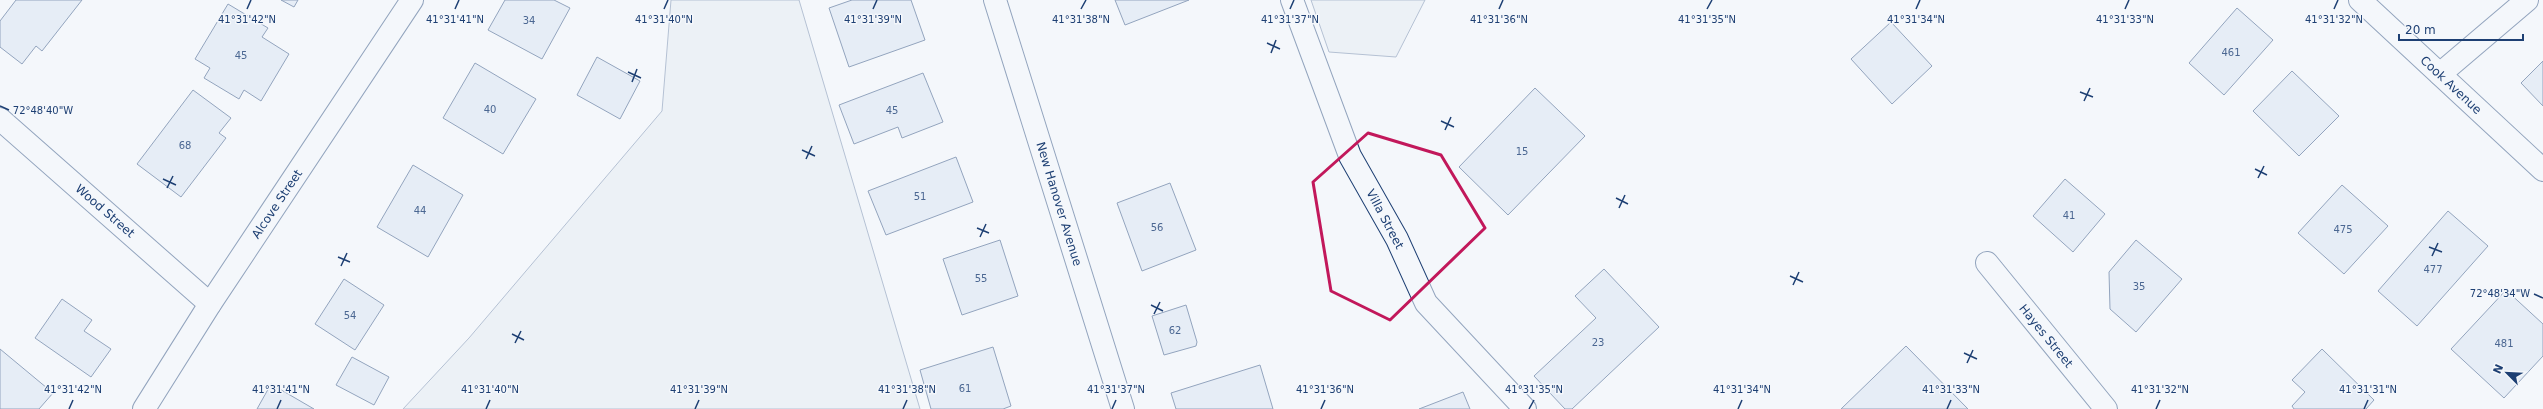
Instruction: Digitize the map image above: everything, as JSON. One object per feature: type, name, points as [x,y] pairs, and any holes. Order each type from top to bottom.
[{"type":"street","name":"Alcove Street","points":[[144,409],[210,304],[412,0]]},
{"type":"street","name":"New Hanover Avenue","points":[[995,0],[1123,409]]},
{"type":"street","name":"Villa Street","points":[[1292,0],[1350,156],[1397,239],[1426,303],[1525,409]]},
{"type":"street","name":"Cook Avenue","points":[[2360,0],[2543,170]]},
{"type":"street","points":[[2440,74],[2527,0]]},
{"type":"street","name":"Wood Street","points":[[0,118],[210,304]]},
{"type":"street","name":"Hayes Street","points":[[1987,263],[2106,409]]},
{"type":"highlighted area","points":[[1368,133],[1441,155],[1485,228],[1390,320],[1331,291],[1313,182]]},
{"type":"shaded area","points":[[671,0],[799,0],[920,409],[403,409],[469,338],[662,111]]},
{"type":"shaded area","points":[[1311,0],[1425,0],[1396,57],[1329,52]]},
{"type":"building","points":[[16,0],[82,0],[42,51],[36,46],[22,64],[0,47],[0,21]]},
{"type":"building","points":[[281,0],[298,0],[294,7]]},
{"type":"building","points":[[505,0],[554,0],[570,8],[542,59],[488,30]]},
{"type":"building","points":[[852,0],[911,0],[925,40],[849,67],[829,8]]},
{"type":"building","points":[[1115,0],[1189,0],[1125,25]]},
{"type":"building","points":[[228,4],[268,28],[262,37],[289,54],[261,101],[244,90],[239,99],[204,78],[210,68],[195,59]]},
{"type":"building","points":[[2237,8],[2273,40],[2224,95],[2189,63]]},
{"type":"building","points":[[1891,22],[1932,66],[1892,104],[1851,59]]},
{"type":"building","points":[[597,57],[640,81],[620,119],[577,95]]},
{"type":"building","points":[[2543,61],[2543,106],[2521,83]]},
{"type":"building","points":[[475,63],[536,99],[503,154],[443,118]]},
{"type":"building","points":[[2292,71],[2339,116],[2299,156],[2253,111]]},
{"type":"building","points":[[923,73],[943,122],[902,138],[898,127],[854,144],[839,105]]},
{"type":"building","points":[[1535,88],[1585,136],[1508,215],[1459,167]]},
{"type":"building","points":[[193,90],[231,118],[219,133],[226,138],[181,197],[137,164]]},
{"type":"building","points":[[956,157],[973,202],[886,235],[868,191]]},
{"type":"building","points":[[413,165],[463,195],[428,257],[377,227]]},
{"type":"building","points":[[2065,179],[2105,214],[2073,252],[2033,216]]},
{"type":"building","points":[[1170,183],[1196,250],[1142,271],[1117,203]]},
{"type":"building","points":[[2342,185],[2388,226],[2344,274],[2298,233]]},
{"type":"building","points":[[2448,211],[2488,246],[2417,326],[2378,291]]},
{"type":"building","points":[[1000,240],[1018,296],[962,315],[943,259]]},
{"type":"building","points":[[2136,240],[2182,279],[2136,332],[2110,309],[2109,272]]},
{"type":"building","points":[[1604,269],[1659,327],[1572,409],[1565,409],[1534,376],[1596,318],[1575,296]]},
{"type":"building","points":[[344,279],[384,305],[355,350],[315,324]]},
{"type":"building","points":[[2506,290],[2543,324],[2543,356],[2504,398],[2451,349]]},
{"type":"building","points":[[62,299],[92,320],[84,331],[111,349],[91,377],[35,338]]},
{"type":"building","points":[[1186,305],[1197,342],[1196,346],[1164,355],[1152,316]]},
{"type":"building","points":[[1906,346],[1968,409],[1841,409]]},
{"type":"building","points":[[993,347],[1011,406],[1003,409],[931,409],[920,370]]},
{"type":"building","points":[[0,349],[53,393],[39,409],[0,409]]},
{"type":"building","points":[[2322,349],[2374,400],[2366,409],[2294,409],[2292,406],[2305,392],[2292,380]]},
{"type":"building","points":[[352,357],[389,377],[374,405],[336,385]]},
{"type":"building","points":[[1260,365],[1273,409],[1176,409],[1171,393]]},
{"type":"building","points":[[271,384],[314,409],[257,409]]},
{"type":"building","points":[[1463,392],[1470,409],[1419,409]]}]
